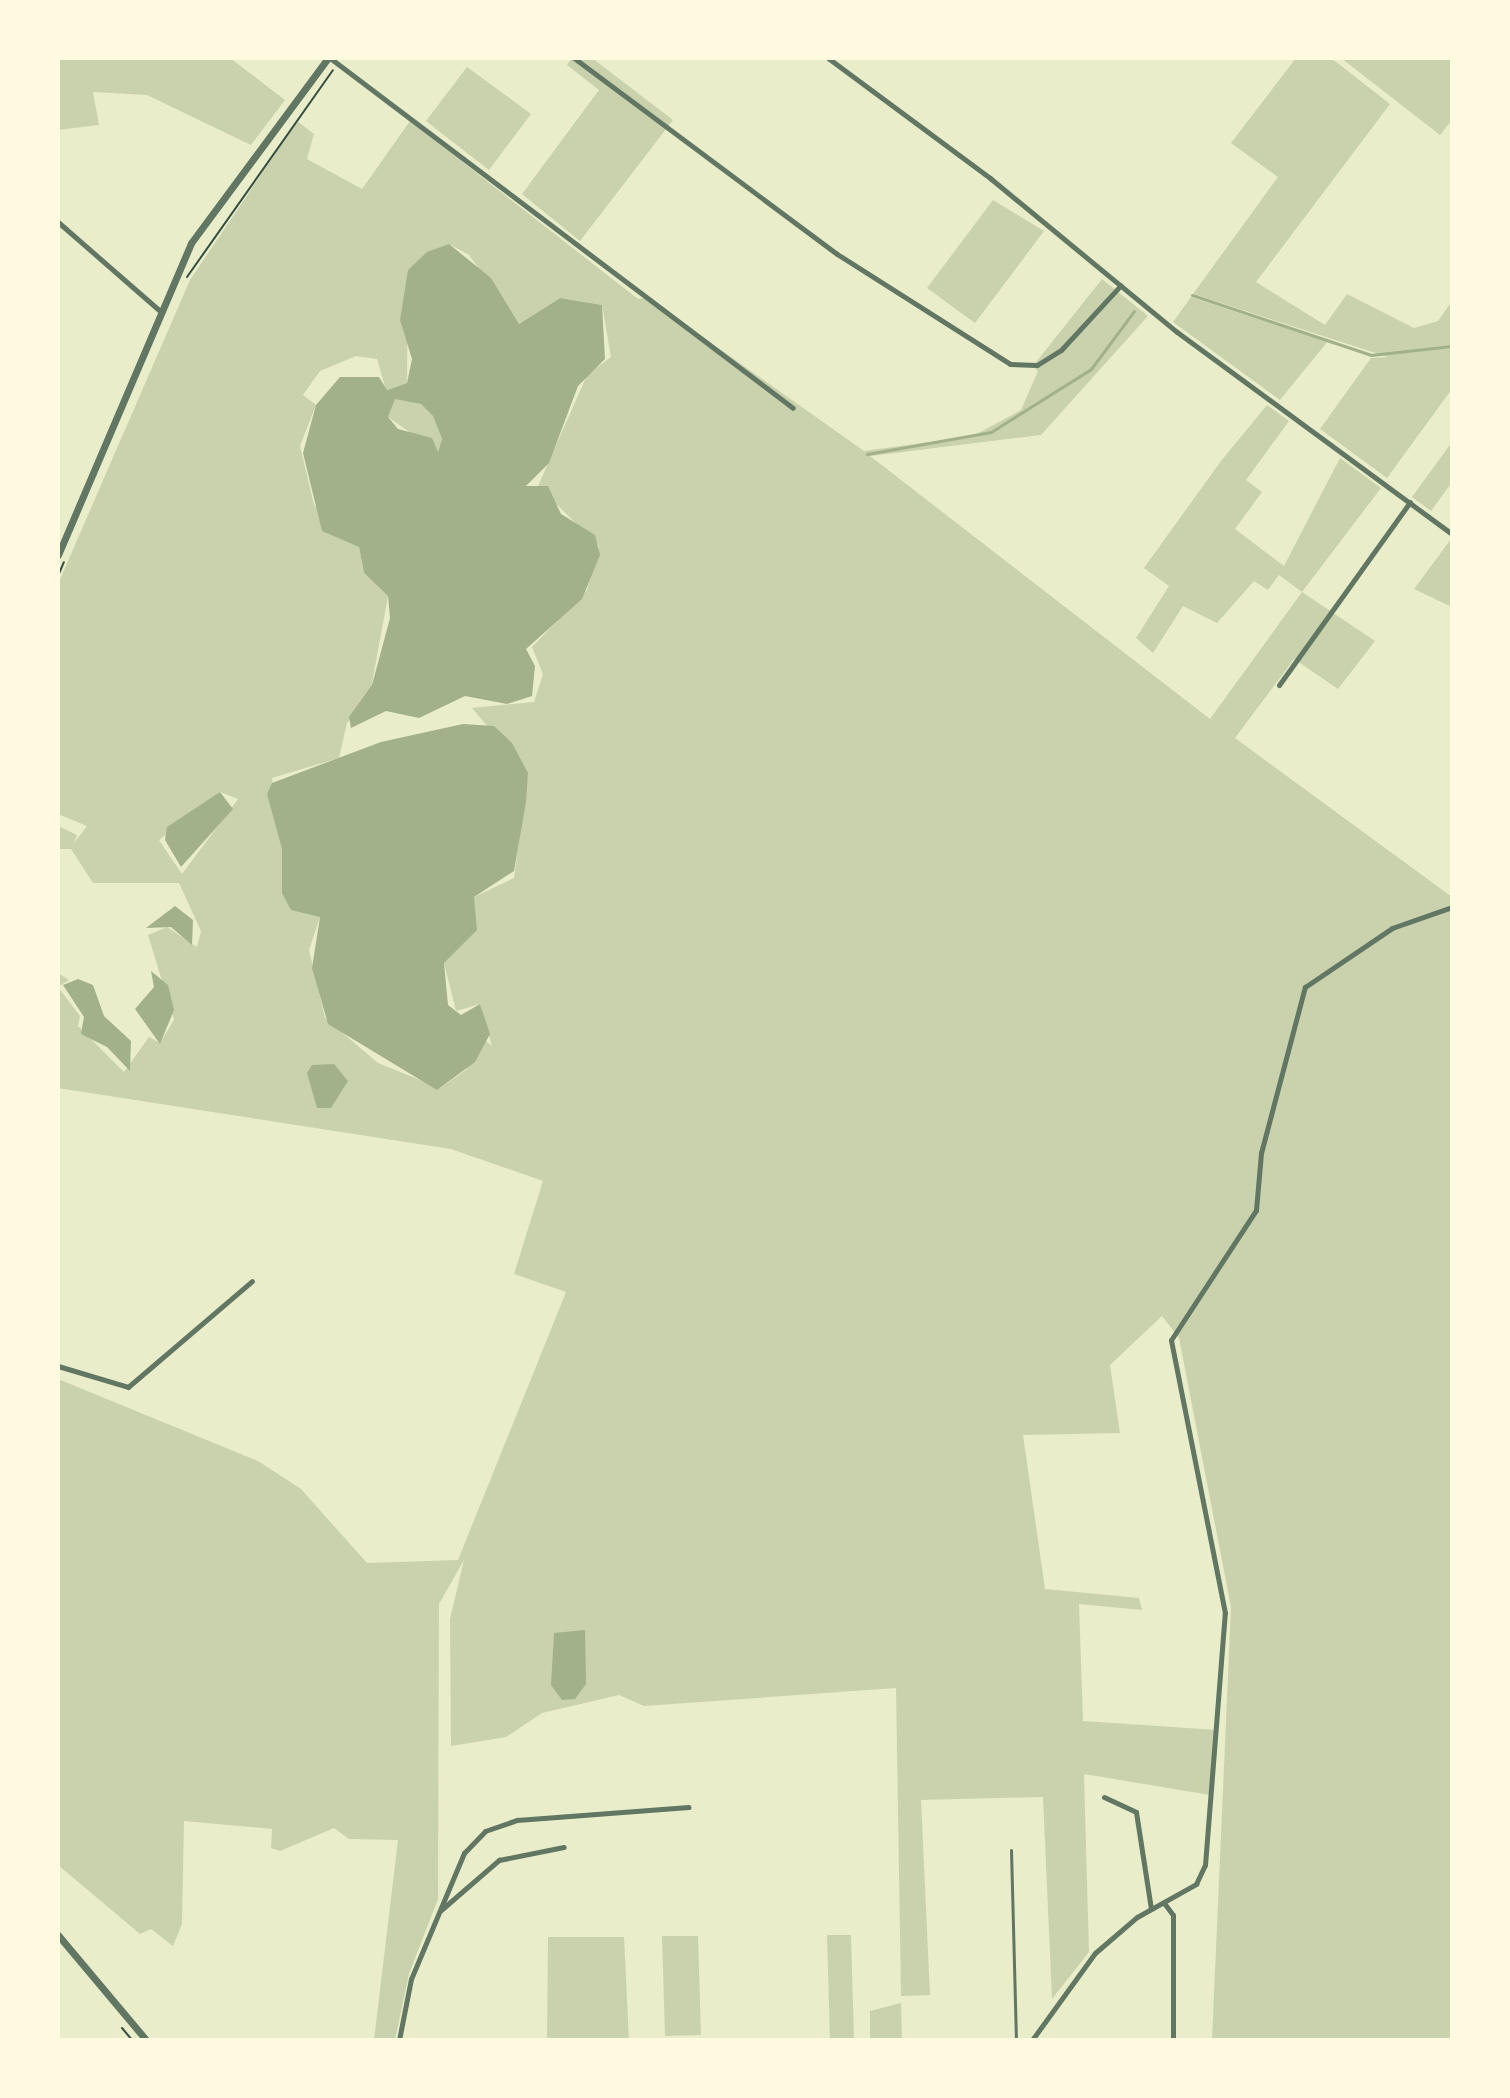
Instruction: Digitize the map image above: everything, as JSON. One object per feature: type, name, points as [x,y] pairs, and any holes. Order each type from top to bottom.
[{"type":"street","points":[[62,557],[160,311],[191,243],[329,58],[793,408]]},
{"type":"street","points":[[574,58],[837,254],[1010,364],[1037,365],[1061,350],[1121,285]]},
{"type":"street","points":[[828,58],[1121,285],[1452,534]]},
{"type":"street","points":[[58,222],[160,311]]},
{"type":"street","points":[[1279,685],[1410,502]]},
{"type":"street","points":[[1032,2040],[1086,1963],[1151,1909],[1196,1884],[1205,1865],[1225,1613],[1171,1340],[1256,1210],[1261,1153],[1305,987],[1392,928],[1452,907]]},
{"type":"street","points":[[58,1366],[128,1387],[252,1281]]},
{"type":"street","points":[[1104,1797],[1136,1812],[1151,1909]]},
{"type":"street","points":[[399,2040],[411,1979],[464,1853],[501,1822],[689,1807]]},
{"type":"street","points":[[440,1911],[499,1860],[564,1847]]},
{"type":"street","points":[[1164,1903],[1173,1915],[1173,2040]]},
{"type":"street","points":[[58,1935],[146,2040]]},
{"type":"lane","points":[[1011,1850],[1016,2040]]},
{"type":"path","points":[[181,290],[338,63]]},
{"type":"path","points":[[58,576],[62,557]]},
{"type":"shaded area","points":[[58,58],[230,58],[285,100],[251,145],[147,95],[93,92],[99,125],[58,130]]},
{"type":"shaded area","points":[[572,58],[592,58],[673,120],[580,241],[522,194],[599,90],[567,65]]},
{"type":"shaded area","points":[[1296,58],[1331,58],[1390,104],[1256,282],[1325,325],[1347,294],[1414,328],[1438,321],[1452,301],[1452,389],[1387,478],[1320,429],[1371,358],[1388,357],[1193,294],[1278,177],[1231,143]]},
{"type":"shaded area","points":[[1341,58],[1452,58],[1452,120],[1440,135]]},
{"type":"shaded area","points":[[467,67],[531,114],[489,170],[426,121]]},
{"type":"shaded area","points":[[297,121],[314,134],[307,159],[362,189],[410,121],[638,299],[648,298],[864,451],[973,436],[1021,410],[1038,371],[1033,366],[1102,279],[1148,316],[1041,435],[870,456],[1210,719],[1302,592],[1375,641],[1338,689],[1294,659],[1235,738],[1452,897],[1452,2040],[1212,2040],[1231,1607],[1179,1338],[1162,1316],[1110,1365],[1120,1433],[1023,1435],[1045,1589],[1139,1598],[1142,1610],[1079,1604],[1083,1721],[1217,1730],[1210,1795],[1084,1774],[1089,1952],[1052,1999],[1043,1797],[921,1800],[930,1995],[901,1996],[896,1688],[644,1706],[619,1695],[542,1713],[506,1737],[451,1746],[450,1619],[464,1560],[439,1604],[438,1899],[409,1974],[395,2040],[374,2040],[398,1840],[349,1839],[334,1828],[280,1851],[271,1848],[272,1829],[184,1821],[182,1924],[173,1946],[151,1929],[140,1934],[58,1865],[58,1379],[258,1461],[301,1489],[367,1563],[458,1560],[566,1292],[514,1274],[543,1181],[451,1149],[58,1088],[58,987],[80,1016],[78,1026],[124,1072],[149,1037],[160,1043],[174,1020],[148,935],[167,927],[197,947],[201,931],[179,883],[93,883],[71,849],[58,849],[58,826],[77,835],[74,843],[87,826],[58,814],[58,584],[190,280]],"holes":[[[449,244],[469,255],[519,324],[560,298],[602,305],[611,357],[587,375],[538,486],[599,546],[587,590],[532,647],[543,674],[534,702],[472,708],[528,774],[514,878],[474,897],[444,963],[456,1011],[480,1004],[492,1046],[486,1041],[466,1070],[440,1088],[378,1063],[325,1018],[309,950],[320,917],[282,849],[272,778],[339,758],[347,723],[370,694],[388,596],[364,573],[359,547],[314,505],[300,446],[316,405],[303,395],[320,371],[356,356],[377,359],[386,390],[407,383],[408,270]],[[220,792],[238,799],[182,874],[159,840]]]},
{"type":"shaded area","points":[[993,200],[1044,231],[975,323],[927,288]]},
{"type":"shaded area","points":[[449,244],[491,278],[519,324],[560,298],[602,305],[605,359],[578,386],[549,463],[526,486],[548,486],[561,514],[595,535],[600,555],[582,599],[526,649],[535,666],[532,696],[507,704],[465,696],[419,718],[386,711],[351,728],[349,717],[372,685],[390,618],[388,596],[364,573],[359,547],[322,531],[303,453],[316,405],[340,377],[379,377],[387,390],[407,383],[412,359],[400,320],[408,270],[427,252]],"holes":[[[395,399],[421,404],[433,416],[442,439],[438,452],[432,438],[398,429],[388,417]]]},
{"type":"shaded area","points":[[1191,297],[1328,341],[1280,400],[1173,322]]},
{"type":"shaded area","points":[[395,398],[421,404],[433,416],[442,439],[438,452],[388,417]]},
{"type":"shaded area","points":[[1267,405],[1289,421],[1246,480],[1262,492],[1235,529],[1284,566],[1340,458],[1381,488],[1302,592],[1279,575],[1268,590],[1254,581],[1217,623],[1183,606],[1153,653],[1136,638],[1169,586],[1144,568],[1221,461]]},
{"type":"shaded area","points":[[1452,442],[1452,482],[1431,511],[1412,497]]},
{"type":"shaded area","points":[[1452,540],[1452,607],[1414,589]]},
{"type":"shaded area","points":[[463,724],[494,726],[512,743],[528,773],[526,802],[514,871],[474,897],[477,930],[444,963],[448,1005],[461,1015],[480,1004],[490,1034],[475,1062],[437,1090],[328,1024],[312,968],[320,917],[291,910],[282,893],[282,849],[267,794],[272,783],[381,742]]},
{"type":"shaded area","points":[[220,792],[233,809],[181,867],[165,840],[167,827]]},
{"type":"shaded area","points":[[175,906],[193,920],[192,945],[171,927],[146,928]]},
{"type":"shaded area","points":[[151,971],[168,985],[174,1010],[160,1044],[135,1009],[154,987]]},
{"type":"shaded area","points":[[58,973],[69,980],[58,987]]},
{"type":"shaded area","points":[[78,979],[93,985],[104,1016],[131,1041],[130,1071],[107,1047],[81,1034],[84,1017],[63,985]]},
{"type":"shaded area","points":[[334,1064],[348,1081],[331,1108],[317,1108],[307,1073],[312,1065]]},
{"type":"shaded area","points":[[585,1630],[586,1684],[575,1699],[562,1700],[551,1685],[554,1633]]},
{"type":"shaded area","points":[[827,1935],[851,1935],[854,2040],[830,2040]]},
{"type":"shaded area","points":[[662,1936],[698,1936],[701,2035],[665,2036]]},
{"type":"shaded area","points":[[548,1937],[624,1937],[629,2040],[547,2040]]},
{"type":"shaded area","points":[[901,2003],[902,2040],[870,2040],[870,2011]]},
{"type":"waterway","points":[[1192,295],[1371,355],[1452,346]]},
{"type":"waterway","points":[[867,454],[991,432],[1091,369],[1134,311]]}]
